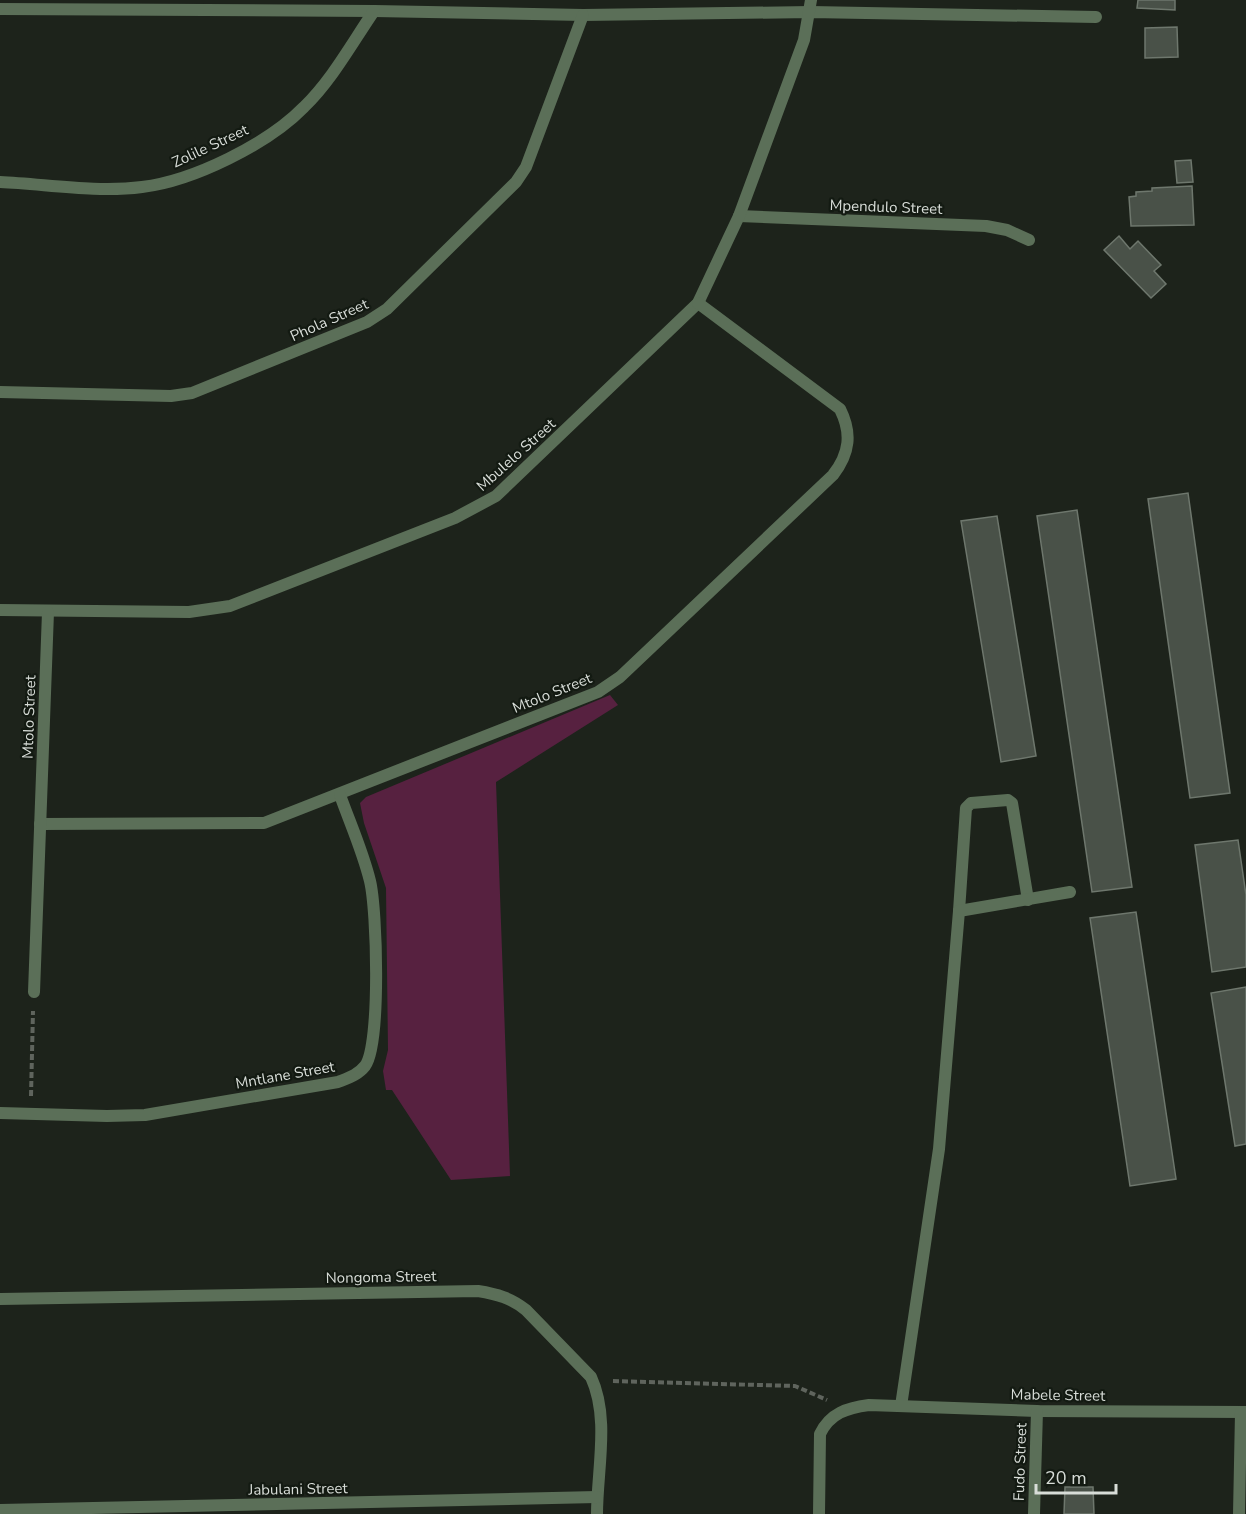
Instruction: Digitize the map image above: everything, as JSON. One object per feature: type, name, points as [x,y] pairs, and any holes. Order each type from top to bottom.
[{"type":"street","points":[[0,9],[374,11],[583,15],[811,6],[1096,17]]},
{"type":"street","name":"Mbulelo Street","points":[[0,610],[189,612],[230,606],[472,510],[496,496],[698,303],[740,216],[804,40],[811,6]]},
{"type":"street","name":"Zolile Street","points":[[0,182],[142,187],[195,172],[241,151],[277,129],[304,108],[320,89],[374,11]]},
{"type":"street","name":"Phola Street","points":[[0,392],[171,396],[192,393],[367,322],[387,309],[516,182],[526,166],[583,15]]},
{"type":"street","name":"Mpendulo Street","points":[[740,216],[986,226],[1007,230],[1029,240]]},
{"type":"street","name":"Mtolo Street","points":[[40,824],[250,825],[272,820],[598,692],[620,677],[841,465],[849,439],[847,423],[840,409],[698,303]]},
{"type":"street","name":"Mtolo Street","points":[[34,992],[48,612]]},
{"type":"street","name":"Mntlane Street","points":[[0,1113],[146,1115],[338,1082],[354,1076],[364,1067],[374,1041],[374,905],[370,880],[340,795]]},
{"type":"street","points":[[901,1406],[939,1149],[966,808],[971,803],[1008,800],[1012,803],[1028,900]]},
{"type":"street","points":[[959,911],[1070,892]]},
{"type":"street","name":"Nongoma Street","points":[[0,1299],[478,1291],[499,1294],[516,1301],[591,1377],[601,1409],[597,1514]]},
{"type":"street","name":"Mabele Street","points":[[838,1413],[869,1405],[1037,1411],[1244,1412]]},
{"type":"street","name":"Fudo Street","points":[[1034,1514],[1037,1411]]},
{"type":"street","points":[[1239,1514],[1244,1412]]},
{"type":"street","points":[[819,1514],[820,1434],[826,1422],[838,1413]]},
{"type":"street","name":"Jabulani Street","points":[[0,1510],[597,1497]]},
{"type":"path","points":[[30,1114],[34,992]]},
{"type":"path","points":[[591,1377],[615,1382],[795,1386],[826,1399],[838,1413]]},
{"type":"shaded area","points":[[610,695],[618,705],[496,782],[510,1176],[451,1180],[392,1090],[386,1090],[383,1071],[388,1050],[386,888],[364,823],[360,803],[366,797]]},
{"type":"building","points":[[1138,0],[1175,0],[1175,10],[1137,8]]},
{"type":"building","points":[[1177,27],[1178,57],[1145,58],[1145,28]]},
{"type":"building","points":[[1191,160],[1193,182],[1177,183],[1175,161]]},
{"type":"building","points":[[1192,186],[1194,225],[1131,226],[1129,197],[1136,196],[1136,192],[1152,191],[1152,188]]},
{"type":"building","points":[[1119,236],[1130,249],[1138,241],[1161,265],[1154,271],[1166,284],[1151,298],[1104,250]]},
{"type":"building","points":[[1188,493],[1230,793],[1190,798],[1148,499]]},
{"type":"building","points":[[1077,510],[1132,887],[1092,892],[1037,516]]},
{"type":"building","points":[[997,516],[1036,756],[1001,762],[961,521]]},
{"type":"building","points":[[1238,840],[1246,895],[1246,967],[1212,972],[1195,845]]},
{"type":"building","points":[[1136,912],[1176,1179],[1130,1186],[1090,918]]},
{"type":"building","points":[[1246,987],[1246,1144],[1235,1146],[1211,993]]},
{"type":"building","points":[[1065,1487],[1093,1487],[1094,1514],[1064,1514]]}]
